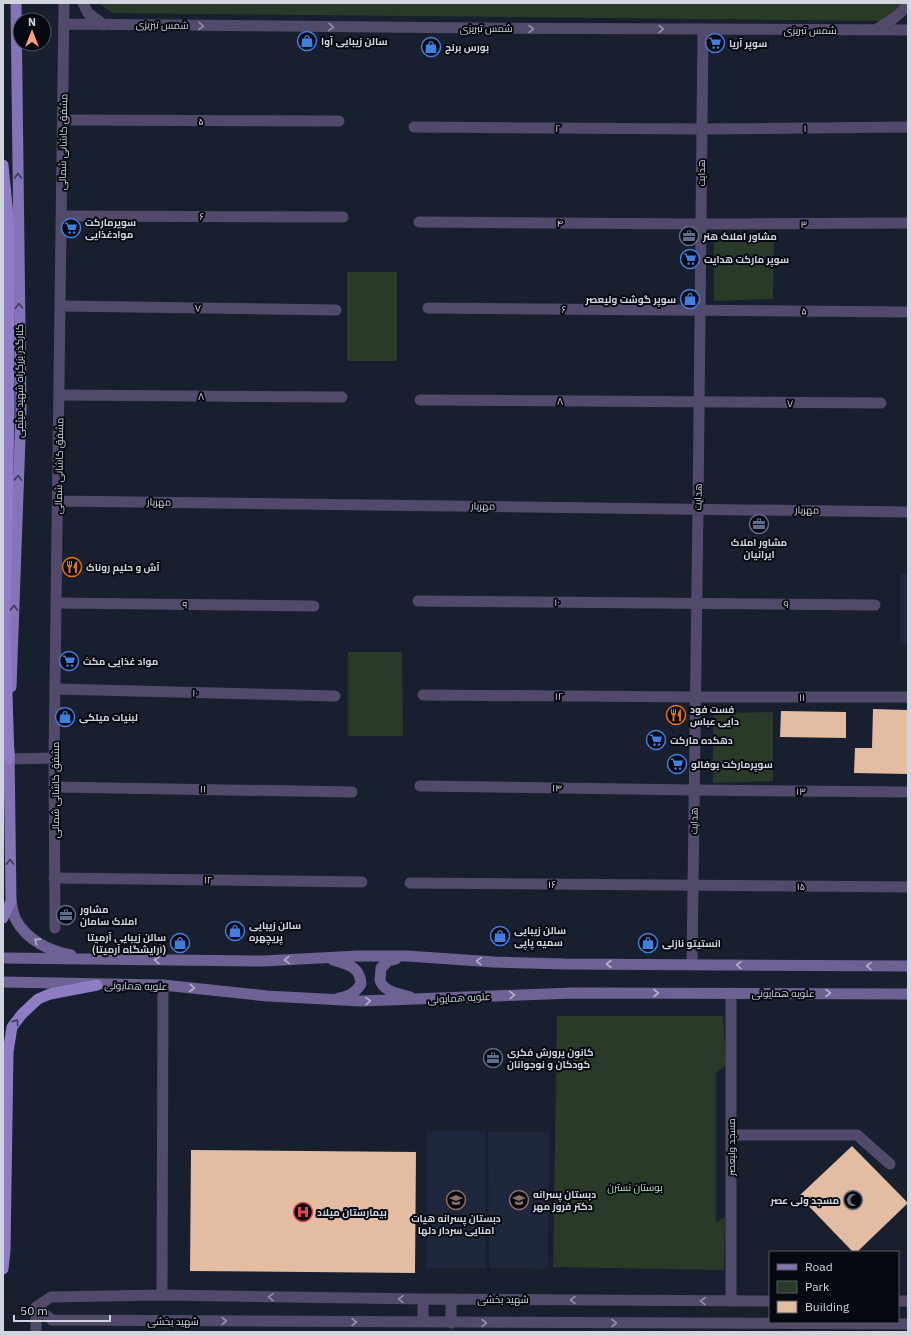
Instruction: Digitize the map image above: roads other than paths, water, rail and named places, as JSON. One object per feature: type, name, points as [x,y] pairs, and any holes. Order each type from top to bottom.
[{"type":"highway","points":[[3,164],[9,226],[9,410],[5,630],[9,759]]},
{"type":"highway","points":[[3,1269],[5,1251],[8,1052],[12,1027],[22,1014],[38,998],[50,994],[97,985]]},
{"type":"main road","name":"کنارگذر بزرگراه شهید میثمی","points":[[11,901],[9,759],[20,411],[16,3]]},
{"type":"main road","points":[[3,918],[11,901]]},
{"type":"main road","points":[[11,901],[15,919],[24,932],[38,943],[60,953],[101,959]]},
{"type":"main road","points":[[7,958],[264,961],[357,956],[407,956],[549,964],[908,966]]},
{"type":"main road","points":[[407,956],[388,961],[381,968],[380,980],[385,987],[393,992],[420,1000]]},
{"type":"main road","points":[[326,958],[355,968],[361,975],[362,984],[356,992],[351,995],[329,1000]]},
{"type":"main road","name":"علویه همایونی","points":[[7,982],[163,986],[267,996],[361,1001],[420,1000],[573,993],[908,994]]},
{"type":"street","name":"مشفق کاشانی شمالی","points":[[55,928],[54,758],[64,3]]},
{"type":"street","points":[[83,3],[88,12],[104,25]]},
{"type":"street","points":[[874,30],[892,20],[903,11],[908,4]]},
{"type":"street","name":"شمس تبریزی","points":[[64,24],[908,30]]},
{"type":"street","name":"هدایت","points":[[692,964],[703,29]]},
{"type":"street","name":"۵","points":[[63,120],[339,122]]},
{"type":"street","name":"۲","points":[[414,127],[702,128]]},
{"type":"street","name":"۱","points":[[702,128],[908,127]]},
{"type":"street","name":"۶","points":[[62,216],[343,217]]},
{"type":"street","name":"۴","points":[[419,222],[701,224]]},
{"type":"street","name":"۳","points":[[701,224],[908,223]]},
{"type":"street","name":"۷","points":[[61,306],[336,310]]},
{"type":"street","name":"۶","points":[[428,308],[700,310]]},
{"type":"street","name":"۵","points":[[700,310],[908,312]]},
{"type":"street","name":"۸","points":[[60,395],[342,397]]},
{"type":"street","name":"۸","points":[[420,400],[699,402]]},
{"type":"street","name":"۷","points":[[699,402],[881,403]]},
{"type":"street","name":"مهریار","points":[[58,501],[908,512]]},
{"type":"street","name":"۱۰","points":[[418,601],[697,604]]},
{"type":"street","name":"۹","points":[[57,603],[314,606]]},
{"type":"street","name":"۹","points":[[697,604],[875,605]]},
{"type":"street","name":"۱۰","points":[[55,689],[335,696]]},
{"type":"street","name":"۱۲","points":[[423,695],[696,697]]},
{"type":"street","name":"۱۱","points":[[696,697],[908,697]]},
{"type":"street","points":[[9,759],[54,758]]},
{"type":"street","name":"۱۴","points":[[420,786],[694,790]]},
{"type":"street","name":"۱۱","points":[[55,787],[352,792]]},
{"type":"street","name":"۱۳","points":[[694,790],[908,792]]},
{"type":"street","name":"۱۲","points":[[54,878],[362,882]]},
{"type":"street","name":"۱۶","points":[[410,883],[693,885]]},
{"type":"street","name":"۱۵","points":[[693,885],[908,887]]},
{"type":"street","points":[[162,1295],[163,986]]},
{"type":"street","name":"مسجد ولیعصر","points":[[731,993],[731,1301]]},
{"type":"street","points":[[731,1135],[857,1135],[890,1164]]},
{"type":"street","name":"شهید بخشی","points":[[769,1301],[423,1299],[162,1295],[51,1297],[36,1306],[52,1320],[451,1322],[684,1328],[908,1324]]},
{"type":"street","points":[[423,1299],[423,1322]]},
{"type":"street","points":[[451,1299],[451,1322]]},
{"type":"street","points":[[36,1306],[36,1332]]},
{"type":"place","name":"سالن زیبایی آوا","points":[[307,41]]},
{"type":"place","name":"سوپر آریا","points":[[715,43]]},
{"type":"place","name":"بورس برنج","points":[[431,47]]},
{"type":"place","name":"سوپرمارکت موادغذایی","points":[[71,228]]},
{"type":"place","name":"مشاور املاک هنر","points":[[689,236]]},
{"type":"place","name":"سوپر مارکت هدایت","points":[[690,259]]},
{"type":"place","name":"سوپر گوشت ولیعصر","points":[[690,299]]},
{"type":"place","name":"مشاور املاک ایرانیان","points":[[759,524]]},
{"type":"place","name":"آش و حلیم روناک","points":[[72,567]]},
{"type":"place","name":"مواد غذایی مکث","points":[[69,661]]},
{"type":"place","name":"فست فود دایی عباس","points":[[676,715]]},
{"type":"place","name":"لبنیات میلکی","points":[[65,717]]},
{"type":"place","name":"دهکده مارکت","points":[[656,740]]},
{"type":"place","name":"سوپرمارکت بوفالو","points":[[677,764]]},
{"type":"place","name":"مشاور املاک سامان","points":[[66,915]]},
{"type":"place","name":"سالن زیبایی پریچهره","points":[[235,931]]},
{"type":"place","name":"سالن زیبایی سمیه پاپی","points":[[500,936]]},
{"type":"place","name":"سالن زیبایی آرمیتا (آرایشگاه آرمیتا)","points":[[180,943]]},
{"type":"place","name":"انستیتو نازلی","points":[[648,943]]},
{"type":"place","name":"کانون پرورش فکری کودکان و نوجوانان","points":[[493,1058]]},
{"type":"place","name":"دبستان پسرانه هیات امنایی سردار دلها","points":[[456,1200]]},
{"type":"place","name":"دبستان پسرانه دکتر فروز مهر","points":[[519,1200]]},
{"type":"place","name":"مسجد ولی عصر","points":[[853,1200]]},
{"type":"place","name":"بیمارستان میلاد","points":[[303,1212]]},
{"type":"park label","name":"بوستان نسترن","points":[[635,1187]]}]
